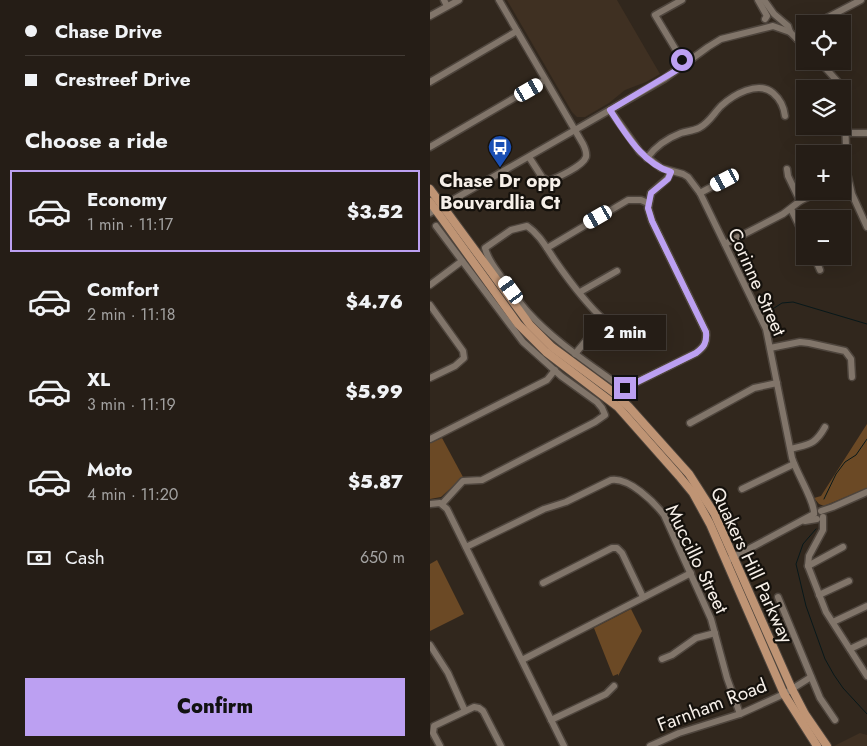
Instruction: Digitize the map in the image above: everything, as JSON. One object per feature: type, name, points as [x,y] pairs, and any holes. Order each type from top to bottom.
[{"type":"main road","name":"Quakers Hill Parkway","points":[[430,189],[436,209]]},
{"type":"main road","name":"Quakers Hill Parkway","points":[[430,202],[522,329],[546,352],[618,407],[679,476],[702,508],[730,559],[796,714],[817,746]]},
{"type":"main road","name":"Quakers Hill Parkway","points":[[788,692],[827,746]]},
{"type":"street","points":[[444,0],[447,6]]},
{"type":"street","points":[[430,16],[459,0]]},
{"type":"street","points":[[499,0],[586,150],[586,158],[575,168],[548,181],[542,177],[529,157]]},
{"type":"street","points":[[682,0],[655,15],[685,65]]},
{"type":"street","points":[[436,209],[664,79],[714,43],[772,26],[778,22],[771,17],[758,0]]},
{"type":"street","points":[[764,0],[771,17],[788,26],[790,32]]},
{"type":"street","points":[[832,15],[861,0]]},
{"type":"street","points":[[754,30],[771,17]]},
{"type":"street","points":[[771,17],[768,24],[790,32],[796,38]]},
{"type":"street","points":[[430,82],[517,31]]},
{"type":"street","points":[[827,70],[836,80]]},
{"type":"street","points":[[430,147],[545,80]]},
{"type":"street","points":[[647,158],[652,151],[670,138],[699,128],[710,120],[725,103],[753,88],[769,90],[775,94],[784,109],[785,116]]},
{"type":"street","name":"Corinne Street","points":[[610,110],[640,152],[661,168],[671,172],[678,172],[688,177],[700,193],[764,324],[794,464],[819,515]]},
{"type":"street","points":[[851,133],[867,133]]},
{"type":"street","points":[[787,169],[788,176],[800,202]]},
{"type":"street","points":[[638,319],[628,326],[619,328],[603,320],[533,230],[527,226],[511,230],[485,248],[493,265],[524,308],[547,331],[575,354],[625,388],[696,353],[705,344],[707,339],[706,332],[652,221],[648,203],[651,193],[668,179],[671,172]]},
{"type":"street","points":[[700,193],[734,175]]},
{"type":"street","points":[[851,192],[867,227]]},
{"type":"street","points":[[547,248],[628,200],[641,200],[648,203]]},
{"type":"street","points":[[725,244],[791,209],[804,200]]},
{"type":"street","points":[[791,209],[796,219]]},
{"type":"street","points":[[436,226],[523,342],[555,370],[597,402],[605,415],[595,422],[482,480],[463,481],[442,504]]},
{"type":"street","points":[[430,285],[462,261]]},
{"type":"street","points":[[818,265],[820,270]]},
{"type":"street","points":[[580,292],[617,271]]},
{"type":"street","points":[[430,305],[458,343],[463,351],[464,358],[455,366],[430,378]]},
{"type":"street","points":[[575,354],[603,320]]},
{"type":"street","points":[[770,348],[809,342],[845,351],[851,359],[852,377]]},
{"type":"street","points":[[430,439],[546,380],[555,370]]},
{"type":"street","points":[[690,423],[754,388],[777,383]]},
{"type":"street","points":[[790,449],[814,443],[824,427]]},
{"type":"street","points":[[742,489],[794,464]]},
{"type":"street","name":"Muccillo Street","points":[[466,547],[544,509],[566,502],[611,480],[617,479],[626,482],[661,510],[711,619],[727,678],[740,714]]},
{"type":"street","points":[[730,559],[804,521],[867,492]]},
{"type":"street","points":[[430,504],[438,502],[447,509],[564,746]]},
{"type":"street","points":[[819,515],[823,530],[808,556],[808,566],[826,612],[867,676]]},
{"type":"street","points":[[808,566],[843,547]]},
{"type":"street","points":[[543,583],[612,548],[617,548],[622,553],[643,597]]},
{"type":"street","points":[[522,660],[691,573]]},
{"type":"street","points":[[819,595],[849,581]]},
{"type":"street","points":[[778,597],[819,696],[835,720]]},
{"type":"street","points":[[833,622],[867,606]]},
{"type":"street","points":[[662,659],[672,655],[700,636],[715,633]]},
{"type":"street","points":[[850,649],[867,641]]},
{"type":"street","points":[[430,645],[448,673],[465,711]]},
{"type":"street","name":"Farnham Road","points":[[650,746],[679,733],[740,714],[812,679]]},
{"type":"street","points":[[551,720],[606,694],[614,686]]},
{"type":"street","points":[[440,746],[434,733],[434,726],[474,707],[483,711],[501,746]]},
{"type":"shaded area","points":[[507,0],[617,0],[660,74],[625,90],[609,103],[585,117],[577,117],[572,112]]},
{"type":"shaded area","points":[[867,424],[867,488],[824,506],[819,504],[814,498],[821,496]]},
{"type":"shaded area","points":[[442,438],[463,477],[441,497],[430,499],[430,443]]},
{"type":"shaded area","points":[[437,560],[464,614],[430,631],[430,564]]},
{"type":"shaded area","points":[[631,609],[642,631],[618,676],[618,674],[613,676],[594,628]]},
{"type":"shaded area","points":[[860,733],[867,735],[867,746],[834,746]]},
{"type":"waterway","points":[[768,312],[782,303],[793,302],[867,324]]},
{"type":"waterway","points":[[824,499],[836,474],[845,462],[856,455],[867,439]]},
{"type":"waterway","points":[[816,529],[803,544],[796,564],[806,606],[825,659],[834,675],[843,688],[867,714]]},
{"type":"place","name":"Chase Dr opp Bouvardlia Ct","points":[[500,168]]},
{"type":"route","points":[[625,388],[696,353],[703,348],[707,339],[706,332],[652,221],[648,208],[651,193],[668,179],[671,172],[661,168],[640,152],[610,110],[685,65],[682,60]]}]
